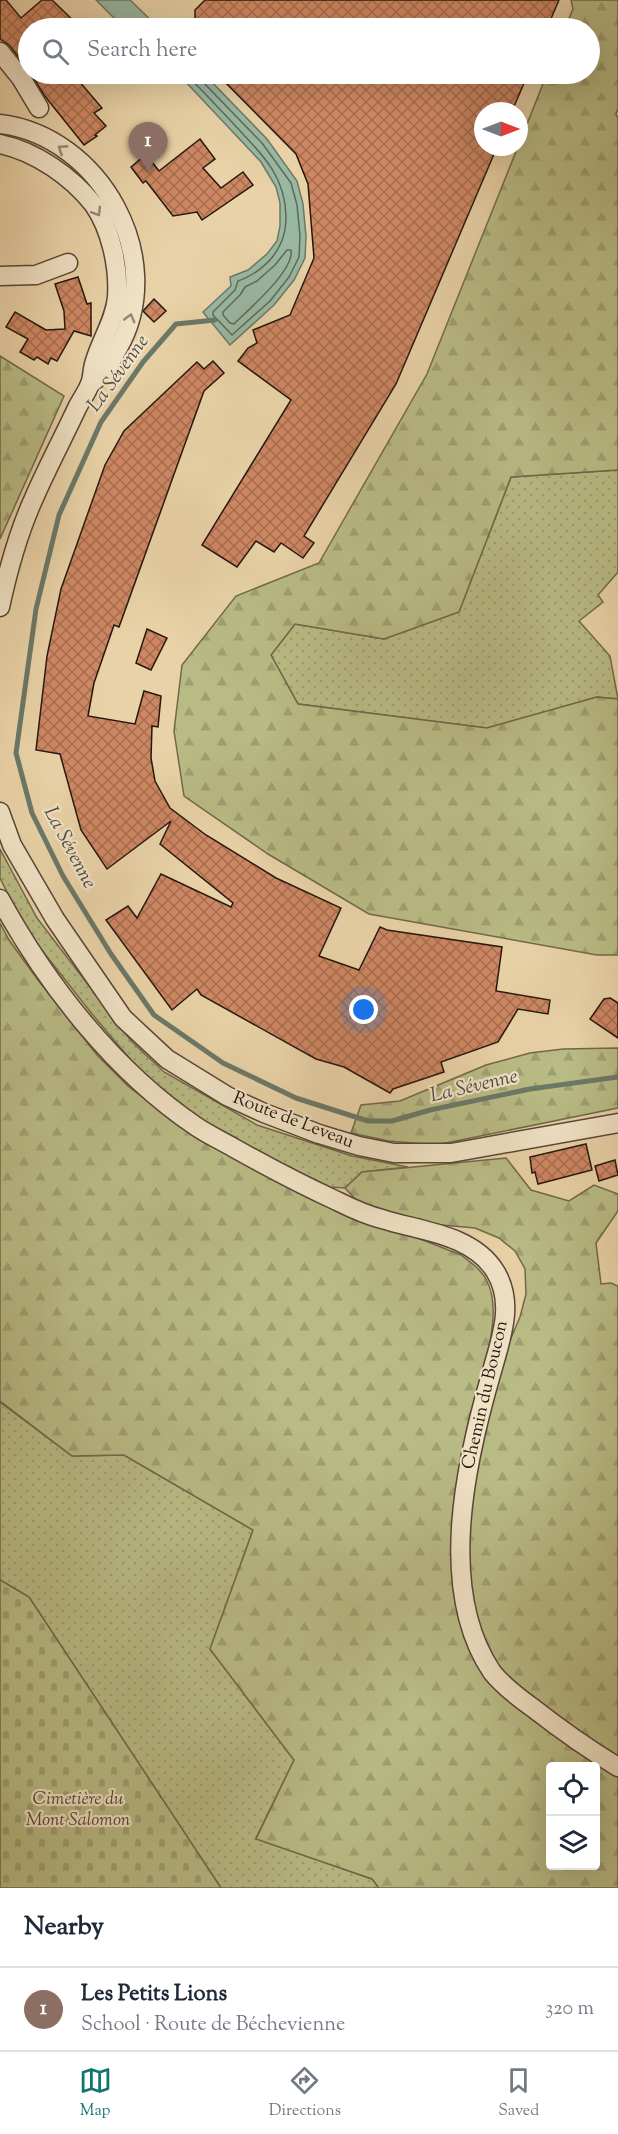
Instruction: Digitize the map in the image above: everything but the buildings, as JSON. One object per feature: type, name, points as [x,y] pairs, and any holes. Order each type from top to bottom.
[{"type":"street","points":[[0,52],[18,74]]},
{"type":"street","points":[[25,84],[39,108]]},
{"type":"street","points":[[0,124],[30,132],[56,144],[83,162],[96,177],[122,219],[132,245],[135,269],[132,315],[124,337],[103,375],[86,390]]},
{"type":"street","points":[[0,144],[15,147],[46,163],[78,189],[94,206],[105,226],[116,270],[117,297],[113,315],[94,362],[86,390],[33,500],[10,562],[0,607]]},
{"type":"street","points":[[0,276],[36,275],[68,263]]},
{"type":"street","name":"Route de Leveau","points":[[0,812],[12,845],[55,919],[123,1018],[167,1059],[227,1096],[319,1134],[359,1146],[394,1153],[451,1153],[618,1123]]},
{"type":"street","name":"Chemin du Boucon","points":[[0,899],[52,980],[95,1036],[141,1083],[197,1127],[338,1202],[379,1219],[458,1241],[478,1252],[495,1270],[504,1292],[506,1315],[483,1399],[466,1482],[459,1554],[465,1605],[477,1644],[493,1673],[513,1694],[561,1730],[618,1767]]},
{"type":"green space","points":[[571,0],[618,0],[618,109],[616,114],[618,118],[618,470],[511,477],[459,612],[384,639],[295,624],[271,655],[298,704],[487,728],[597,697],[618,699],[618,955],[597,955],[369,914],[268,854],[184,796],[174,731],[182,665],[236,596],[319,563],[427,374],[514,156],[528,156],[528,122],[543,84],[600,84],[600,18],[569,18],[573,9]]},
{"type":"green space","points":[[0,356],[64,396],[0,539]]},
{"type":"green space","points":[[618,470],[618,572],[598,595],[603,602],[579,621],[610,656],[618,699],[597,697],[487,728],[298,704],[271,655],[295,624],[384,639],[459,612],[511,477]]},
{"type":"green space","points":[[0,849],[37,918],[132,1042],[164,1072],[257,1125],[352,1156],[408,1167],[362,1172],[345,1188],[330,1187],[214,1131],[147,1079],[26,930],[0,878]]},
{"type":"green space","points":[[0,923],[9,940],[38,980],[97,1055],[129,1087],[190,1131],[349,1211],[461,1255],[479,1270],[487,1281],[492,1297],[493,1316],[487,1357],[466,1434],[482,1432],[497,1371],[520,1317],[526,1294],[525,1269],[515,1251],[499,1238],[475,1228],[420,1223],[359,1203],[345,1188],[362,1172],[506,1158],[531,1190],[569,1201],[594,1185],[618,1194],[618,1211],[596,1243],[601,1284],[611,1283],[618,1286],[618,1888],[379,1888],[372,1879],[256,1839],[294,1760],[210,1649],[253,1530],[124,1455],[72,1456],[0,1401]]},
{"type":"green space","points":[[618,1048],[618,1108],[436,1145],[389,1141],[351,1133],[361,1105],[400,1101],[486,1065],[530,1053],[563,1049]]},
{"type":"green space","points":[[0,1402],[72,1456],[124,1455],[253,1530],[210,1649],[294,1760],[256,1838],[372,1879],[379,1888],[221,1888],[29,1597],[0,1580]]},
{"type":"green space","name":"Cimetière du Mont Salomon","points":[[0,1580],[29,1597],[221,1888],[0,1888]]},
{"type":"water","points":[[96,0],[130,0],[149,18],[114,18]]},
{"type":"water","points":[[188,84],[214,84],[267,139],[297,181],[303,204],[306,236],[305,258],[294,280],[274,305],[230,345],[203,312],[231,286],[230,277],[248,270],[267,254],[277,241],[280,226],[280,203],[276,187],[261,162]]},
{"type":"waterway","name":"La Sévenne","points":[[215,320],[176,324],[143,362],[101,422],[59,515],[36,609],[16,753],[32,813],[63,876],[111,954],[154,1015],[223,1063],[296,1098],[368,1121],[392,1121],[430,1110],[530,1089],[618,1077]]},
{"type":"place","name":"Les Petits Lions","points":[[148,172]]}]
